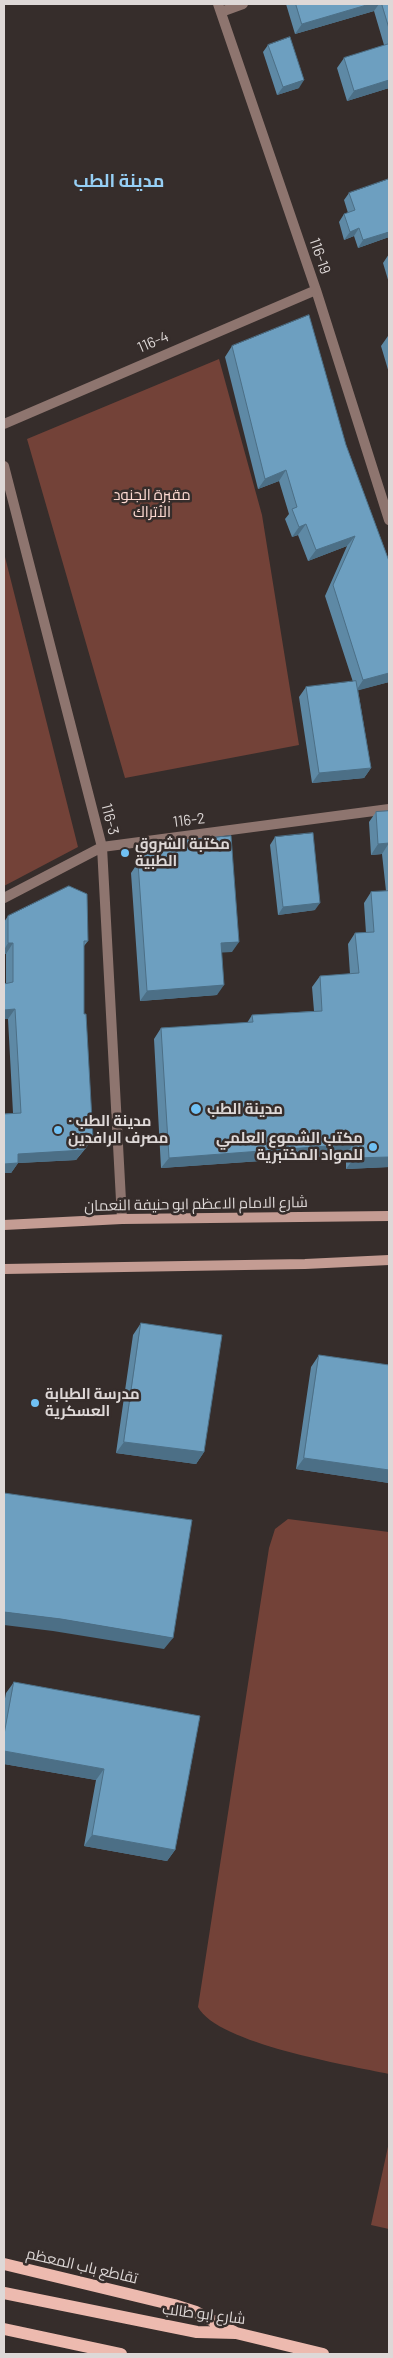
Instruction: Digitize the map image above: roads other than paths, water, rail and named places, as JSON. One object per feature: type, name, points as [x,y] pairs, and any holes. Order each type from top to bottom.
[{"type":"main road","name":"شارع الامام الاعظم ابو حنيفة النعمان","points":[[4,1225],[122,1219],[389,1216]]},
{"type":"main road","points":[[4,1269],[305,1264],[389,1260]]},
{"type":"main road","name":"تقاطع باب المعظم","points":[[4,2264],[152,2299],[196,2312],[236,2333]]},
{"type":"main road","name":"شارع ابو طالب","points":[[4,2293],[110,2316],[197,2332],[236,2333],[324,2354]]},
{"type":"main road","points":[[4,2329],[121,2354]]},
{"type":"street","points":[[220,8],[243,4]]},
{"type":"street","name":"116-19","points":[[220,8],[316,290],[389,520]]},
{"type":"street","name":"116-4","points":[[4,424],[316,290]]},
{"type":"street","name":"116-3","points":[[4,466],[6,486],[102,847],[122,1219]]},
{"type":"street","name":"116-2","points":[[4,898],[102,847],[389,809]]},
{"type":"place","name":"مكتبة الشروق الطبية","points":[[125,853]]},
{"type":"place","name":"مدينة الطب","points":[[196,1109]]},
{"type":"place","name":"مدينة الطب ٠ مصرف الرافدين","points":[[58,1130]]},
{"type":"place","name":"مكتب الشموع العلمي للمواد المختبرية","points":[[373,1147]]},
{"type":"place","name":"مدرسة الطبابة العسكرية","points":[[35,1403]]},
{"type":"district","name":"مدينة الطب","points":[[119,181]]},
{"type":"park label","name":"مقبرة الجنود الأتراك","points":[[152,504]]}]
